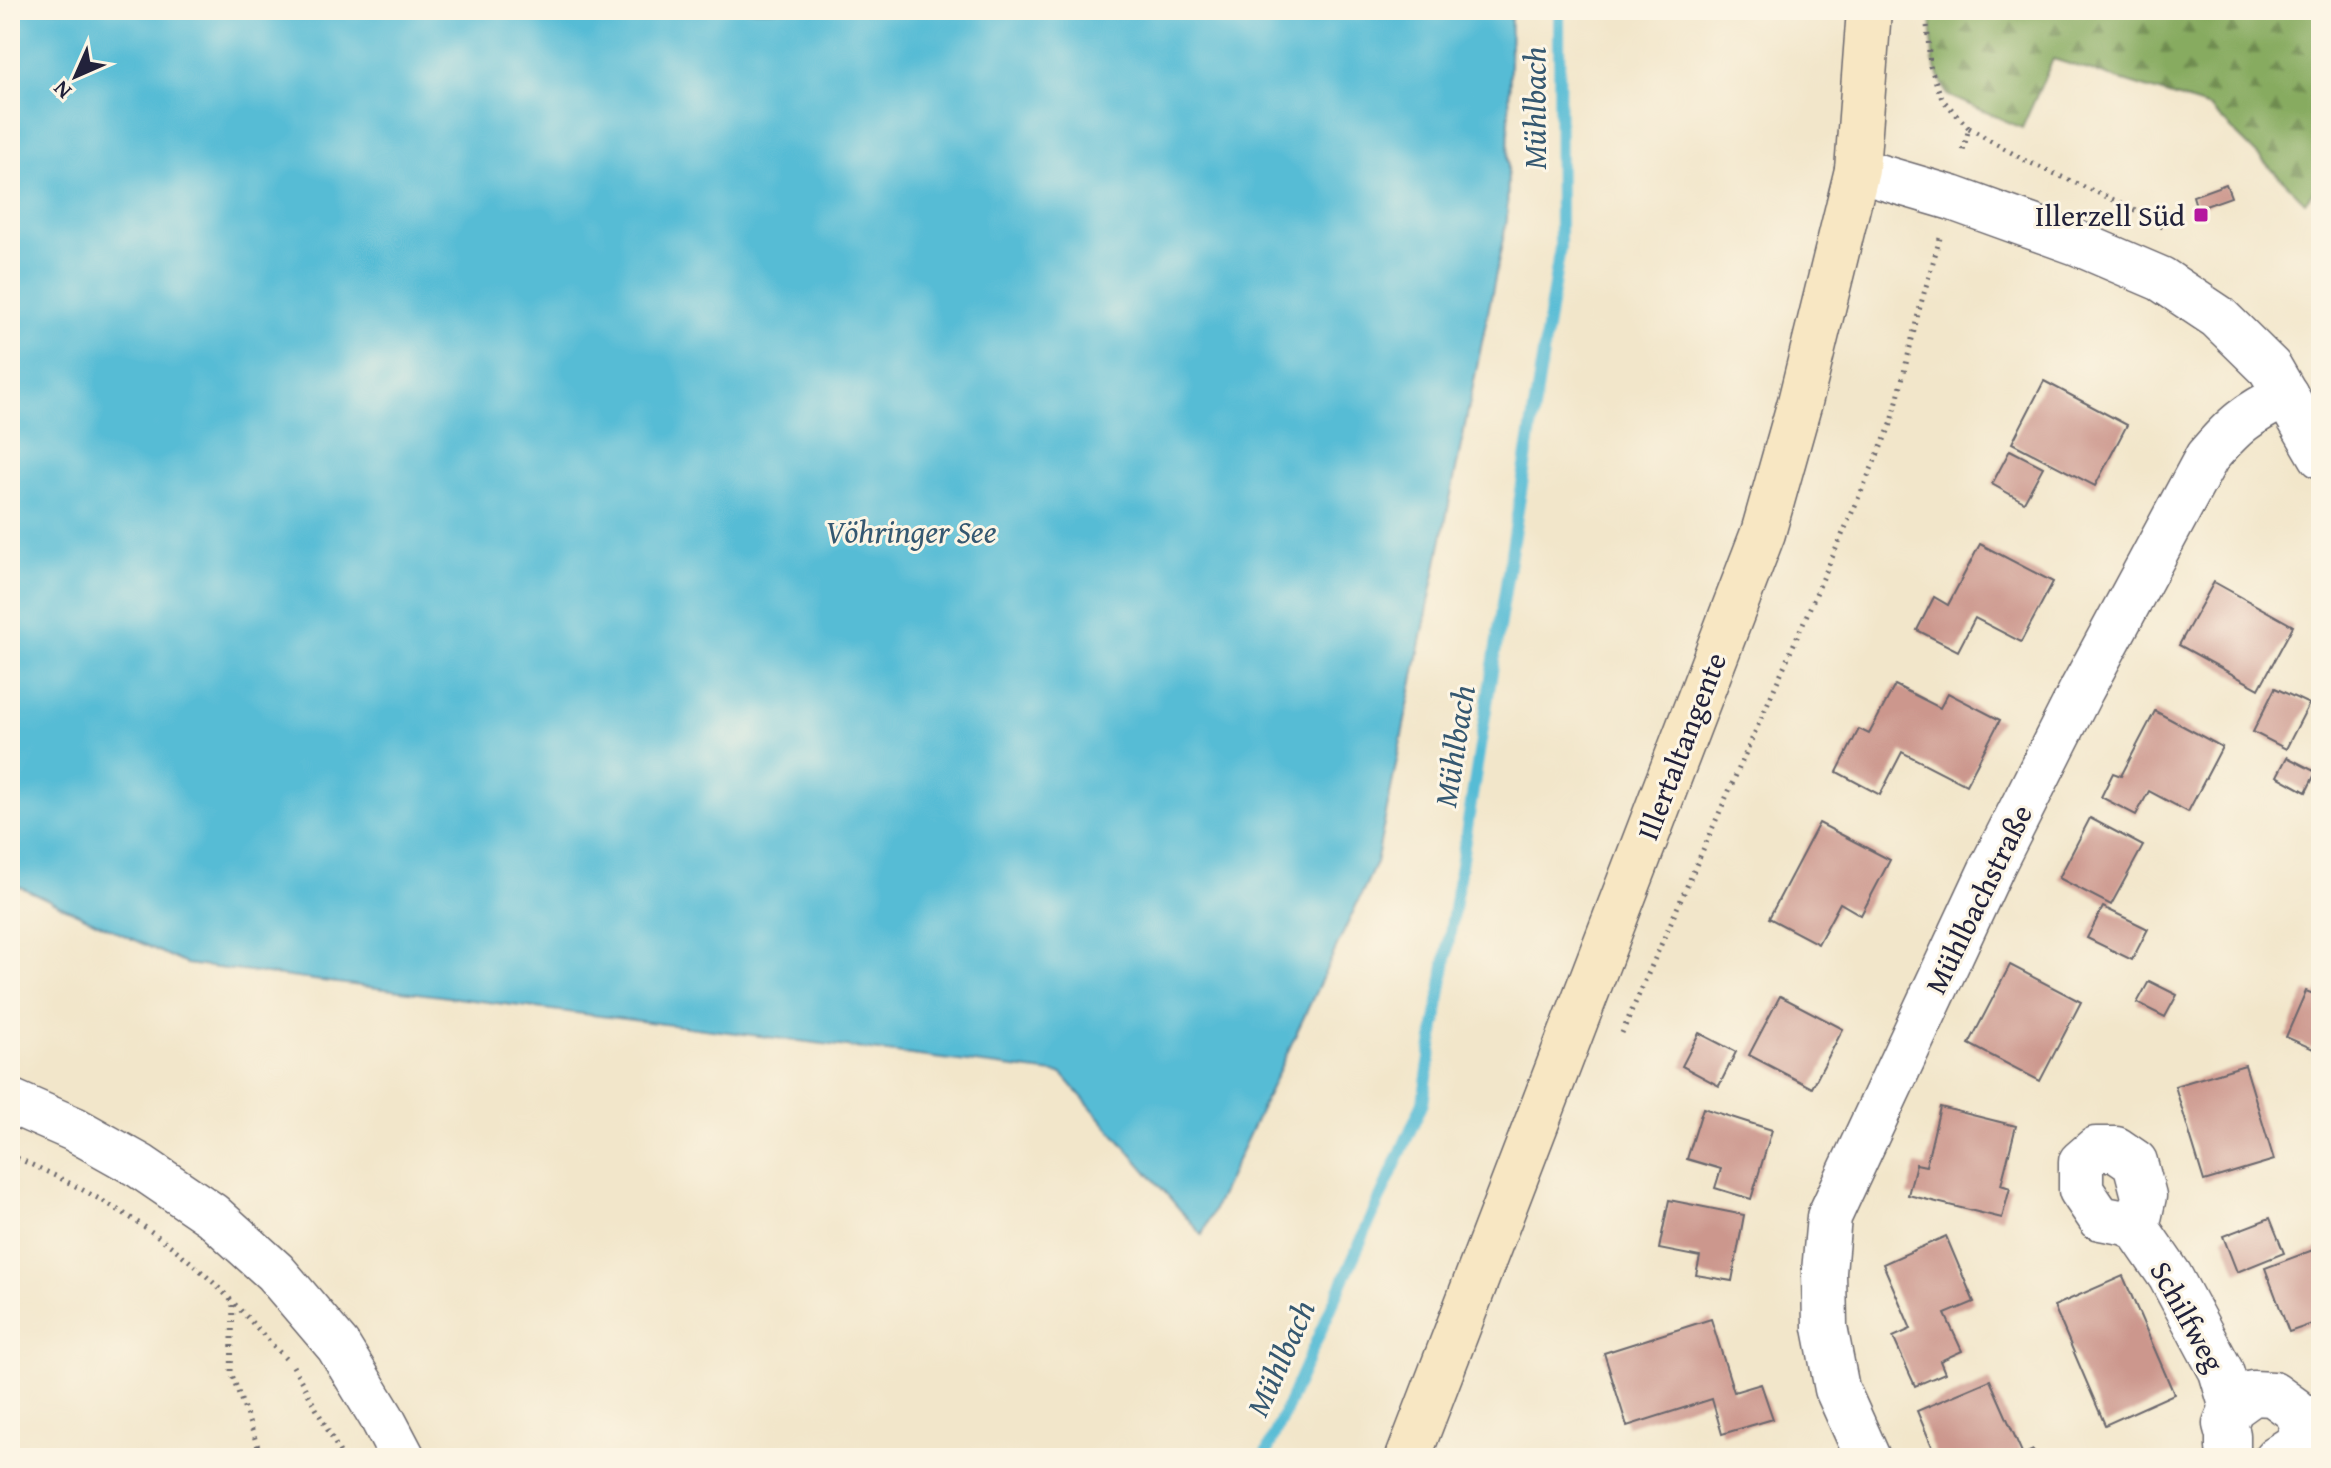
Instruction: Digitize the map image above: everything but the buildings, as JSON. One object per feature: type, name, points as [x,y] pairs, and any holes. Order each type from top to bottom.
[{"type":"street","name":"Illertaltangente","points":[[1408,1458],[1763,533],[1800,402],[1857,170],[1869,10]]},
{"type":"street","points":[[1857,170],[1952,198],[2077,243],[2161,279],[2218,317],[2270,368],[2321,456]]},
{"type":"street","name":"Mühlbachstraße","points":[[1868,1458],[1837,1389],[1825,1327],[1824,1272],[1829,1217],[1993,865],[2082,689],[2207,457],[2227,433],[2253,411],[2286,395]]},
{"type":"street","points":[[10,1101],[74,1129],[140,1166],[212,1215],[275,1272],[338,1346],[403,1458]]},
{"type":"street","name":"Schilfweg","points":[[2137,1228],[2170,1276],[2221,1371],[2227,1443]]},
{"type":"street","points":[[2227,1443],[2253,1393],[2273,1394],[2295,1410],[2300,1434]]},
{"type":"path","points":[[1622,1034],[1892,422],[1969,128],[1942,99],[1930,66],[1926,10]]},
{"type":"path","points":[[10,1155],[123,1212],[195,1266],[294,1366],[343,1458]]},
{"type":"path","points":[[233,1304],[231,1372],[262,1458]]},
{"type":"green space","points":[[1931,10],[2321,10],[2321,181],[2305,202],[2210,108],[2053,59],[2022,128],[1947,95],[1933,61]]},
{"type":"water","name":"Vöhringer See","points":[[10,10],[1511,10],[1507,219],[1376,863],[1202,1235],[1062,1074],[186,964],[10,882]]},
{"type":"waterway","name":"Mühlbach","points":[[1264,1458],[1423,1102],[1560,248],[1559,10]]},
{"type":"place","name":"Illerzell Süd","points":[[2201,215]]}]
